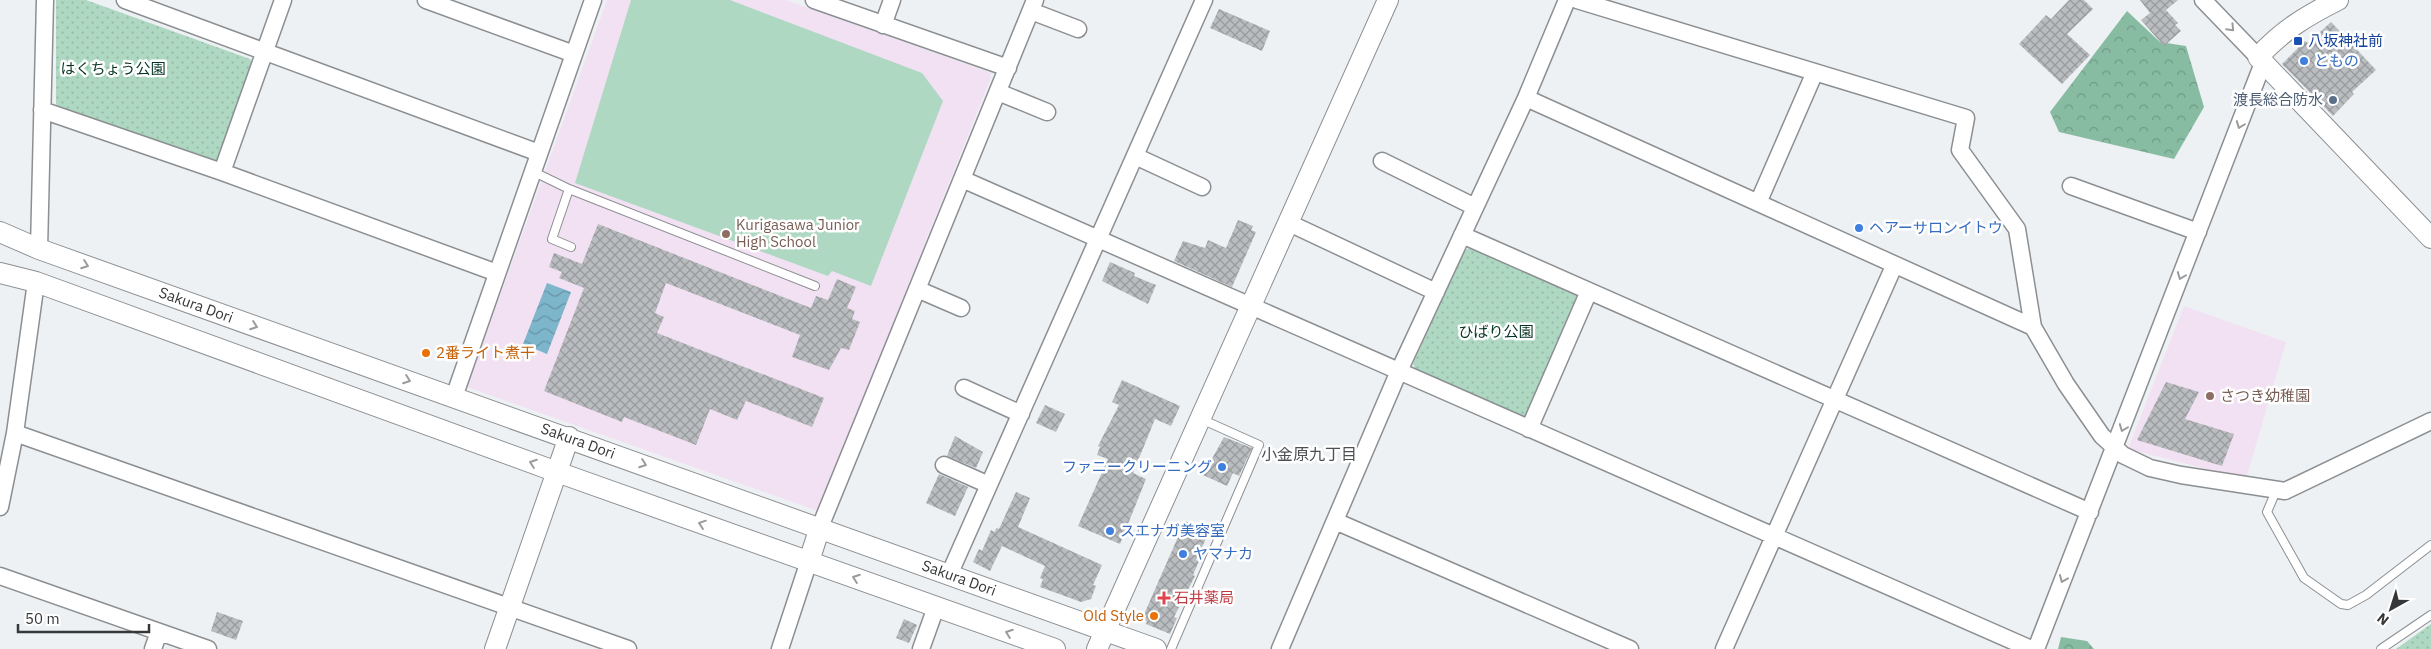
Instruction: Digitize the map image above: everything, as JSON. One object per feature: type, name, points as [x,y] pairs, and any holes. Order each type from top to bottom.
[{"type":"street","points":[[0,508],[15,433],[39,249],[45,0]]},
{"type":"street","points":[[125,0],[539,152]]},
{"type":"street","points":[[222,172],[283,0]]},
{"type":"street","points":[[426,0],[574,54]]},
{"type":"street","points":[[454,397],[592,0]]},
{"type":"street","points":[[814,0],[1008,68]]},
{"type":"street","points":[[883,25],[892,0]]},
{"type":"street","points":[[949,575],[1204,0]]},
{"type":"street","points":[[1101,640],[1388,0]]},
{"type":"street","points":[[1280,649],[1399,372],[1526,98],[1567,0]]},
{"type":"street","points":[[1577,0],[1601,3],[1815,72],[1966,118],[1960,150],[2017,229],[2033,327],[2066,384],[2102,436],[2115,450],[2150,468],[2276,491],[2285,491],[2431,421]]},
{"type":"street","points":[[2203,0],[2431,238]]},
{"type":"street","points":[[2036,649],[2115,450],[2261,60],[2273,40],[2298,21],[2338,0]]},
{"type":"street","points":[[780,649],[820,527],[1033,6],[1078,29]]},
{"type":"street","points":[[1758,203],[1815,72]]},
{"type":"street","points":[[998,92],[1046,112]]},
{"type":"street","points":[[1526,98],[1894,266],[2033,327]]},
{"type":"street","points":[[42,110],[222,172],[497,273]]},
{"type":"street","points":[[1135,156],[1202,187]]},
{"type":"street","points":[[1382,161],[1475,207]]},
{"type":"street","points":[[962,179],[2031,649]]},
{"type":"street","points":[[2071,186],[2198,232]]},
{"type":"street","points":[[1288,223],[1436,292]]},
{"type":"street","name":"Sakura Dori","points":[[0,232],[39,249],[820,527],[949,575],[1101,640],[1156,649]]},
{"type":"street","points":[[1462,235],[2090,512]]},
{"type":"street","points":[[1724,649],[1894,266]]},
{"type":"street","points":[[0,273],[36,282],[556,472],[1054,649]]},
{"type":"street","points":[[917,289],[961,308]]},
{"type":"street","points":[[1529,429],[1589,291]]},
{"type":"street","points":[[303,380],[313,347]]},
{"type":"street","points":[[964,388],[1021,414]]},
{"type":"street","points":[[15,433],[628,649]]},
{"type":"street","points":[[495,649],[569,437]]},
{"type":"street","points":[[944,466],[989,485]]},
{"type":"street","points":[[1335,520],[1630,649]]},
{"type":"street","points":[[0,576],[208,649]]},
{"type":"street","points":[[921,649],[936,607]]},
{"type":"street","points":[[153,649],[159,632]]},
{"type":"lane","points":[[532,171],[569,189],[815,286]]},
{"type":"lane","points":[[569,189],[552,239],[571,247]]},
{"type":"lane","points":[[1171,649],[1259,445],[1201,419]]},
{"type":"lane","points":[[2276,491],[2267,512],[2304,578],[2341,604],[2348,605],[2366,595],[2431,544]]},
{"type":"lane","points":[[2381,649],[2431,615]]},
{"type":"shaded area","name":"Kurigasawa Junior High School","points":[[607,0],[786,0],[991,73],[990,80],[818,511],[467,387]]},
{"type":"shaded area","name":"さつき幼稚園","points":[[2184,306],[2286,342],[2246,479],[2128,449]]},
{"type":"green space","name":"はくちょう公園","points":[[56,0],[86,0],[250,59],[255,67],[216,164],[61,110],[56,104]]},
{"type":"green space","points":[[631,0],[730,0],[922,73],[943,101],[871,286],[832,271],[828,276],[575,183]]},
{"type":"green space","points":[[2127,11],[2160,42],[2186,46],[2204,107],[2174,159],[2059,132],[2050,112]]},
{"type":"green space","name":"ひばり公園","points":[[1471,247],[1576,295],[1578,301],[1528,414],[1521,418],[1417,372],[1413,364],[1464,251]]},
{"type":"green space","points":[[2431,624],[2431,649],[2396,649]]},
{"type":"green space","points":[[2061,637],[2087,641],[2094,649],[2058,649]]},
{"type":"water","points":[[547,283],[571,292],[547,354],[523,344]]},
{"type":"building","points":[[2069,0],[2084,0],[2093,9],[2067,34],[2090,55],[2062,84],[2019,44],[2046,15],[2051,19]]},
{"type":"building","points":[[2140,0],[2178,0],[2166,10],[2178,23],[2175,25],[2181,31],[2164,46],[2141,20],[2150,13]]},
{"type":"building","points":[[1219,9],[1270,31],[1262,51],[1210,28]]},
{"type":"building","points":[[2331,22],[2376,70],[2352,92],[2354,94],[2333,116],[2282,64],[2305,41],[2308,43]]},
{"type":"building","points":[[1238,220],[1253,226],[1251,230],[1256,232],[1232,287],[1174,261],[1183,241],[1205,248],[1208,240],[1226,248]]},
{"type":"building","points":[[598,224],[811,308],[816,296],[828,300],[837,279],[856,287],[847,308],[855,311],[852,319],[860,322],[849,350],[841,348],[829,370],[792,357],[800,335],[666,283],[655,313],[664,317],[657,333],[824,398],[812,427],[746,401],[737,420],[710,409],[696,445],[624,417],[622,422],[544,391],[584,288],[559,278],[562,272],[549,267],[554,253],[582,264]]},
{"type":"building","points":[[1110,262],[1135,273],[1134,276],[1156,285],[1148,304],[1102,281]]},
{"type":"building","points":[[1122,380],[1180,406],[1171,426],[1155,419],[1133,473],[1146,479],[1120,544],[1078,526],[1108,459],[1097,455],[1100,447],[1098,446],[1119,405],[1112,402]]},
{"type":"building","points":[[2166,382],[2199,392],[2185,419],[2234,434],[2222,466],[2137,440]]},
{"type":"building","points":[[1045,405],[1065,414],[1056,432],[1036,423]]},
{"type":"building","points":[[955,436],[983,452],[976,468],[947,456]]},
{"type":"building","points":[[1224,437],[1252,448],[1239,476],[1233,473],[1227,486],[1203,475]]},
{"type":"building","points":[[939,474],[968,487],[955,516],[926,503]]},
{"type":"building","points":[[1016,492],[1030,498],[1018,527],[1102,565],[1093,585],[1096,586],[1091,599],[1081,602],[1040,587],[1043,579],[1040,578],[1045,566],[1002,546],[990,571],[973,562],[979,549],[982,551],[991,530],[995,532],[996,528],[999,529]]},
{"type":"building","points":[[1185,521],[1209,532],[1196,560],[1199,561],[1193,575],[1195,576],[1174,617],[1177,618],[1170,634],[1146,624],[1147,621],[1142,619]]},
{"type":"building","points":[[217,612],[243,621],[236,640],[211,631]]},
{"type":"building","points":[[904,619],[917,625],[909,643],[896,638]]},
{"type":"place","name":"八坂神社前","points":[[2298,41]]},
{"type":"place","name":"ともの","points":[[2304,61]]},
{"type":"place","name":"渡長総合防水","points":[[2333,100]]},
{"type":"place","name":"ヘアーサロンイトウ","points":[[1859,228]]},
{"type":"place","name":"Kurigasawa Junior High School","points":[[726,234]]},
{"type":"place","name":"2番ライト煮干","points":[[426,353]]},
{"type":"place","name":"さつき幼稚園","points":[[2210,396]]},
{"type":"place","name":"ファニークリーニング","points":[[1222,467]]},
{"type":"place","name":"スエナガ美容室","points":[[1110,531]]},
{"type":"place","name":"ヤマナカ","points":[[1183,554]]},
{"type":"place","name":"石井薬局","points":[[1164,598]]},
{"type":"place","name":"Old Style","points":[[1154,616]]},
{"type":"district","name":"小金原九丁目","points":[[1309,454]]}]
